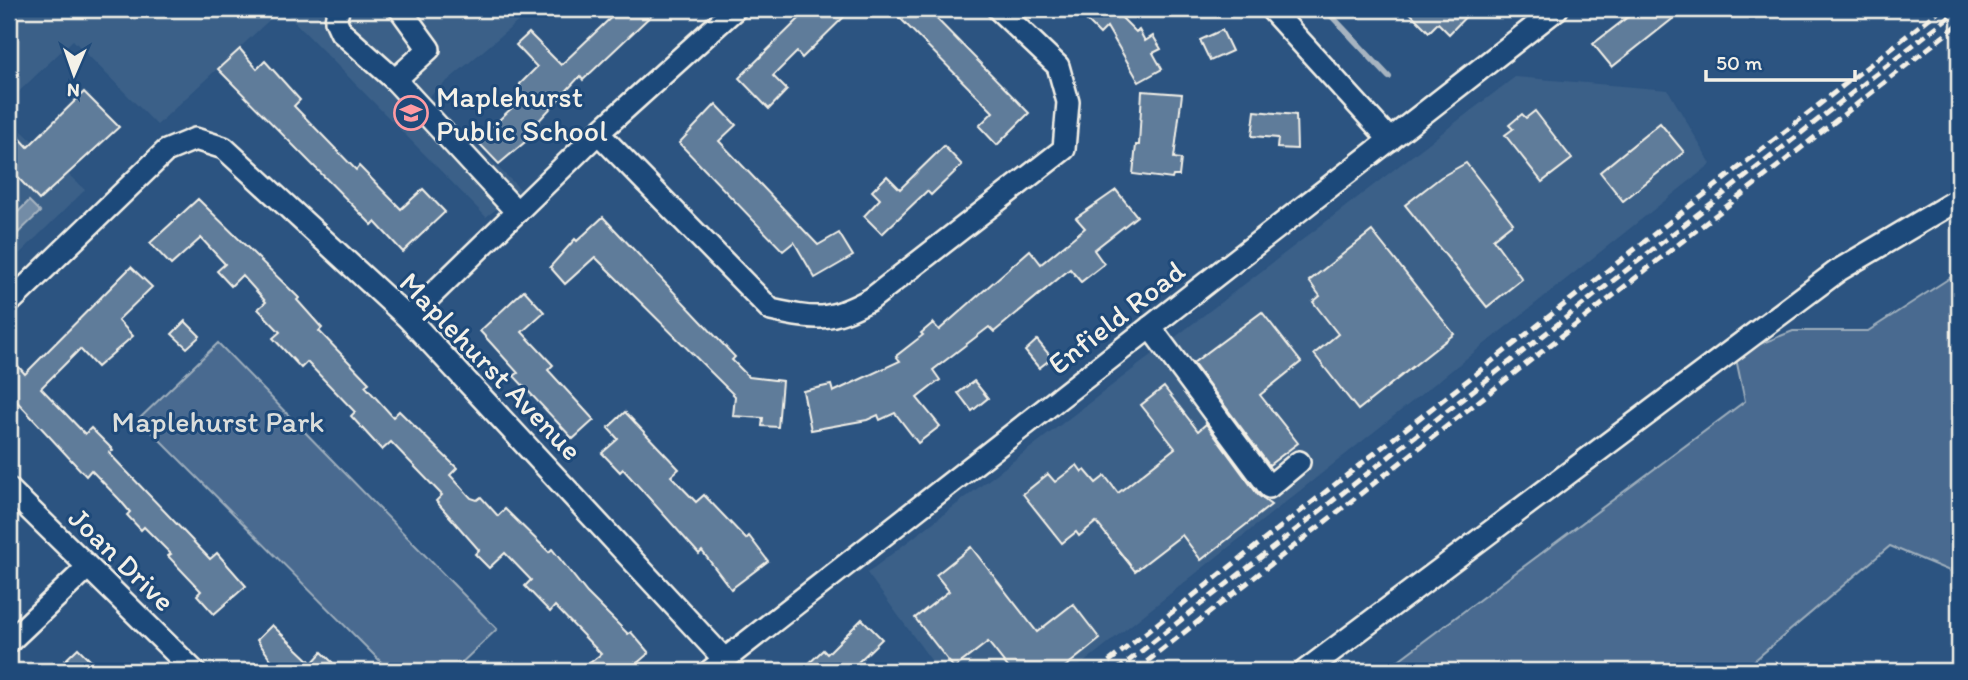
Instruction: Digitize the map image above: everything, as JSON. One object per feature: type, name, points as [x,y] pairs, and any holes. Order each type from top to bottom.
[{"type":"street","points":[[338,9],[336,21],[341,32],[395,80],[517,212]]},
{"type":"street","points":[[395,80],[429,49],[400,9]]},
{"type":"street","points":[[408,318],[598,133],[735,9]]},
{"type":"street","points":[[598,133],[771,310],[805,317],[840,316],[871,299],[1064,149],[1068,102],[1058,66],[998,9]]},
{"type":"street","points":[[1271,9],[1390,140]]},
{"type":"street","name":"Enfield Road","points":[[718,665],[1557,9]]},
{"type":"street","name":"Maplehurst Avenue","points":[[9,303],[166,151],[195,139],[224,148],[408,318],[718,665]]},
{"type":"street","points":[[1305,671],[1839,270],[1959,199]]},
{"type":"street","points":[[1150,327],[1269,486],[1299,462]]},
{"type":"street","name":"Joan Drive","points":[[9,489],[194,671]]},
{"type":"street","points":[[9,642],[88,568]]},
{"type":"shaded area","points":[[9,9],[281,9],[157,125],[73,40],[9,101]]},
{"type":"shaded area","name":"Maplehurst Public School","points":[[282,9],[533,9],[427,98],[521,190],[486,217]]},
{"type":"shaded area","points":[[1515,77],[1668,90],[1711,164],[1073,671],[939,671],[867,573]]},
{"type":"shaded area","points":[[9,119],[85,190],[9,264]]},
{"type":"shaded area","points":[[29,201],[40,212],[16,235],[9,227],[9,221]]},
{"type":"green space","points":[[1959,272],[1959,575],[1890,546],[1742,671],[1384,671],[1745,401],[1735,354],[1793,331],[1868,331]]},
{"type":"green space","name":"Maplehurst Park","points":[[218,343],[497,629],[453,671],[390,671],[139,419]]},
{"type":"building","points":[[620,9],[658,9],[583,80],[580,76],[534,126],[538,131],[499,164],[477,141],[521,99],[520,84],[537,67],[516,45],[529,33],[561,65]]},
{"type":"building","points":[[809,9],[852,9],[802,58],[797,52],[773,76],[787,90],[769,109],[739,78]]},
{"type":"building","points":[[891,9],[927,9],[1029,113],[997,145],[979,126],[993,112]]},
{"type":"building","points":[[1075,9],[1126,9],[1119,15],[1136,32],[1139,30],[1145,41],[1153,36],[1161,49],[1153,53],[1162,69],[1139,82],[1107,27],[1100,34]]},
{"type":"building","points":[[1406,9],[1473,9],[1449,34],[1438,23],[1429,32]]},
{"type":"building","points":[[1638,9],[1685,9],[1612,67],[1593,44]]},
{"type":"building","points":[[1222,30],[1232,51],[1210,61],[1200,40]]},
{"type":"building","points":[[240,49],[257,69],[265,61],[300,100],[294,106],[356,170],[359,166],[401,209],[423,189],[445,212],[403,252],[375,222],[372,225],[218,69]]},
{"type":"building","points":[[1142,91],[1182,94],[1174,158],[1181,159],[1179,176],[1173,176],[1172,179],[1133,174],[1136,145],[1139,145]]},
{"type":"building","points":[[84,92],[119,127],[39,200],[9,168],[9,126],[28,147]]},
{"type":"building","points":[[716,104],[736,125],[719,141],[818,245],[839,233],[853,256],[815,278],[794,242],[783,251],[679,143]]},
{"type":"building","points":[[1255,111],[1296,115],[1297,149],[1277,148],[1278,138],[1252,136]]},
{"type":"building","points":[[1535,111],[1572,159],[1542,182],[1505,135],[1513,129],[1509,125],[1522,114],[1526,118]]},
{"type":"building","points":[[1660,123],[1684,152],[1623,201],[1600,172]]},
{"type":"building","points":[[944,146],[962,165],[931,195],[927,191],[882,234],[864,216],[880,199],[872,191],[887,176],[900,189]]},
{"type":"building","points":[[1466,163],[1513,223],[1493,239],[1522,279],[1487,307],[1405,205],[1441,177]]},
{"type":"building","points":[[1116,190],[1137,216],[1094,250],[1104,264],[1081,282],[1070,269],[994,332],[989,327],[933,370],[940,380],[917,398],[940,426],[918,443],[895,413],[880,420],[878,415],[867,420],[811,430],[803,391],[831,385],[833,392],[900,361],[896,356],[923,335],[921,333],[933,323],[939,330],[1030,250],[1041,264],[1085,228],[1076,218]]},
{"type":"building","points":[[198,199],[299,298],[297,300],[322,328],[319,331],[369,383],[365,386],[393,417],[399,411],[457,468],[450,475],[471,498],[477,500],[481,497],[498,516],[505,509],[549,552],[552,549],[587,593],[628,634],[631,632],[649,653],[628,671],[580,671],[601,654],[555,606],[550,612],[525,586],[531,580],[505,553],[489,568],[475,554],[479,550],[436,501],[442,495],[391,442],[382,450],[351,416],[355,412],[307,362],[301,368],[273,338],[280,332],[258,309],[266,302],[242,275],[231,286],[217,271],[225,264],[201,238],[171,265],[150,243]]},
{"type":"building","points":[[603,217],[735,357],[732,360],[749,377],[782,381],[778,427],[762,426],[763,418],[733,416],[735,396],[595,257],[565,284],[550,267],[575,239],[577,241]]},
{"type":"building","points":[[1372,231],[1454,334],[1358,410],[1314,354],[1338,334],[1313,302],[1320,296],[1309,281]]},
{"type":"building","points":[[131,267],[152,287],[118,320],[133,336],[97,367],[80,349],[41,388],[85,434],[91,428],[113,450],[109,453],[210,559],[217,553],[246,586],[214,614],[197,595],[201,591],[168,556],[171,554],[144,527],[141,530],[127,515],[130,512],[91,470],[86,476],[9,393],[9,356],[25,374]]},
{"type":"building","points":[[524,290],[544,312],[522,332],[553,365],[548,370],[594,420],[573,439],[514,376],[518,373],[480,331]]},
{"type":"building","points":[[1262,312],[1301,362],[1260,395],[1298,443],[1269,465],[1193,363]]},
{"type":"building","points":[[185,321],[200,336],[187,348],[172,334]]},
{"type":"building","points":[[1037,340],[1052,358],[1039,368],[1025,351]]},
{"type":"building","points":[[974,381],[988,398],[972,411],[958,393]]},
{"type":"building","points":[[1164,387],[1198,431],[1206,424],[1258,495],[1271,505],[1201,560],[1182,535],[1135,571],[1096,522],[1079,536],[1076,532],[1062,543],[1023,494],[1048,474],[1055,482],[1077,465],[1096,483],[1105,476],[1118,493],[1175,448],[1141,405]]},
{"type":"building","points":[[625,412],[679,469],[671,476],[696,502],[704,495],[746,539],[749,536],[768,561],[731,589],[702,551],[699,554],[623,469],[620,472],[602,453],[618,439],[608,428]]},
{"type":"building","points":[[971,547],[1037,632],[1073,604],[1100,639],[1060,671],[1011,671],[988,642],[954,668],[915,618],[949,591],[936,575]]},
{"type":"building","points":[[862,619],[882,639],[849,671],[801,671],[823,650],[827,654]]},
{"type":"building","points":[[272,625],[312,663],[322,652],[333,663],[325,671],[262,671],[272,661],[257,640]]},
{"type":"building","points":[[78,648],[101,671],[54,671]]},
{"type":"waterway","points":[[1325,9],[1389,77]]},
{"type":"railway","points":[[1097,671],[1941,9]]},
{"type":"railway","points":[[1116,671],[1959,9]]},
{"type":"railway","points":[[1135,671],[1959,24]]},
{"type":"place","name":"Maplehurst Public School","points":[[411,113]]}]
